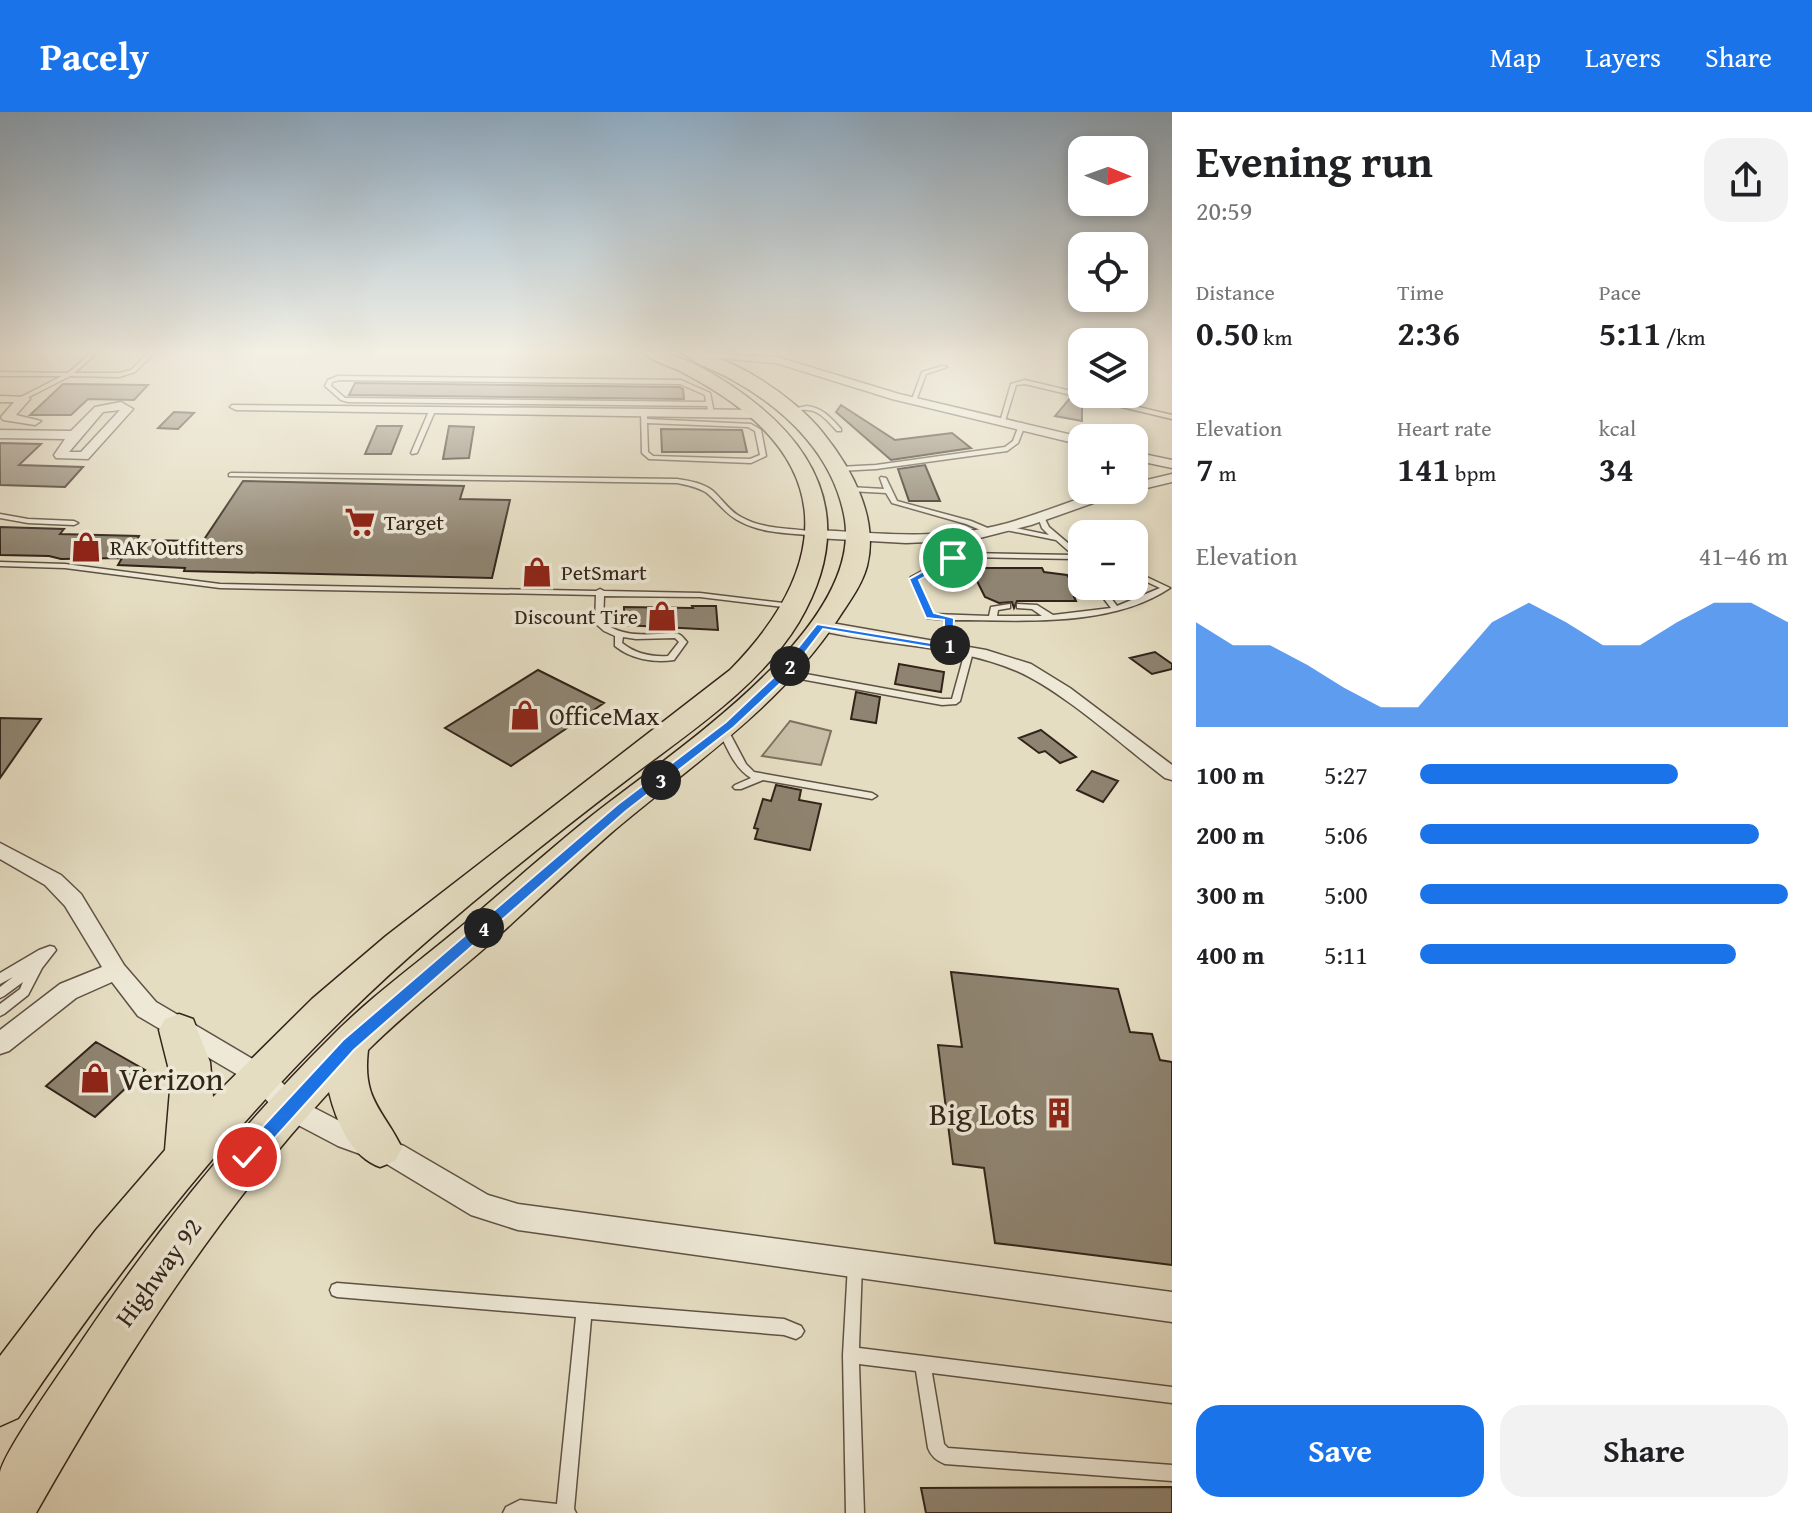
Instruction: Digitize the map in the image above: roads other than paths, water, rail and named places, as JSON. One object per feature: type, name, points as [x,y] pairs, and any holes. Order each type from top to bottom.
[{"type":"main road","name":"Highway 92","points":[[5,1513],[71,1399],[274,1091],[395,947],[505,858],[706,705],[749,666],[794,607],[812,564],[816,534],[814,499],[803,469],[785,440],[762,417]]},
{"type":"main road","name":"Highway 92","points":[[0,1400],[76,1294],[185,1159],[274,1091],[349,1045],[622,808],[723,730],[784,673],[820,626],[853,571],[858,536],[844,479],[818,439],[797,417]]},
{"type":"main road","points":[[179,1030],[190,1058],[194,1095],[185,1159]]},
{"type":"main road","points":[[349,1045],[346,1060],[349,1093],[366,1132],[380,1148]]},
{"type":"street","points":[[7,417],[9,420],[87,422]]},
{"type":"street","points":[[92,417],[60,455],[74,457],[88,454],[120,417]]},
{"type":"street","points":[[986,417],[1068,437]]},
{"type":"street","points":[[0,434],[74,435]]},
{"type":"street","points":[[1148,459],[1172,464]]},
{"type":"street","points":[[1148,484],[1172,478]]},
{"type":"street","points":[[816,534],[946,538],[999,530],[1080,504]]},
{"type":"street","points":[[820,626],[1006,661],[1045,679],[1172,774]]},
{"type":"street","points":[[0,850],[53,880],[73,900],[116,971],[147,1009],[347,1138],[380,1148],[481,1206],[499,1213],[1172,1307]]},
{"type":"street","points":[[0,1044],[68,991],[116,971]]},
{"type":"lane","points":[[414,453],[429,417]]},
{"type":"lane","points":[[644,417],[645,453],[651,458],[751,461],[763,456],[758,430],[749,425],[660,417]]},
{"type":"lane","points":[[828,417],[839,430]]},
{"type":"lane","points":[[844,479],[876,467],[1007,449],[1016,442],[1022,425]]},
{"type":"lane","points":[[231,475],[677,481],[698,484],[711,491],[740,520],[759,526],[816,534]]},
{"type":"lane","points":[[883,478],[894,502],[933,516],[960,518],[999,530],[1058,538]]},
{"type":"lane","points":[[844,479],[888,491]]},
{"type":"lane","points":[[0,516],[74,523]]},
{"type":"lane","points":[[1041,517],[1046,528],[1068,547]]},
{"type":"lane","points":[[1068,559],[966,555],[920,573],[914,579],[930,616],[949,618],[1052,618],[1116,610],[1139,600]]},
{"type":"lane","points":[[0,564],[65,566],[220,586],[600,591],[728,596],[794,607]]},
{"type":"lane","points":[[1148,580],[1166,588],[1148,596]]},
{"type":"lane","points":[[600,591],[599,623],[607,631],[619,635],[677,636],[683,642],[671,658],[658,659],[623,650],[618,644],[619,635]]},
{"type":"lane","points":[[1108,600],[1116,610]]},
{"type":"lane","points":[[993,618],[994,609],[1007,606]]},
{"type":"lane","points":[[1020,606],[1034,607],[1052,618]]},
{"type":"lane","points":[[949,618],[950,649]]},
{"type":"lane","points":[[784,673],[942,702],[956,701],[969,652]]},
{"type":"lane","points":[[723,730],[742,766],[751,775],[872,796]]},
{"type":"lane","points":[[738,787],[761,777]]},
{"type":"lane","points":[[0,979],[48,950],[24,992],[0,1011]]},
{"type":"lane","points":[[0,993],[38,964]]},
{"type":"lane","points":[[855,1263],[851,1355],[855,1513]]},
{"type":"lane","points":[[337,1290],[784,1327],[796,1331]]},
{"type":"lane","points":[[512,1513],[520,1509],[566,1513],[584,1311]]},
{"type":"lane","points":[[851,1355],[1172,1395]]},
{"type":"lane","points":[[923,1364],[936,1448],[945,1456],[1172,1473]]},
{"type":"place","name":"Target","points":[[360,522]]},
{"type":"place","name":"RAK Outfitters","points":[[86,547]]},
{"type":"place","name":"PetSmart","points":[[537,572]]},
{"type":"place","name":"Discount Tire","points":[[662,616]]},
{"type":"place","name":"OfficeMax","points":[[525,715]]},
{"type":"place","name":"Verizon","points":[[95,1078]]},
{"type":"place","name":"Big Lots","points":[[1059,1113]]}]
